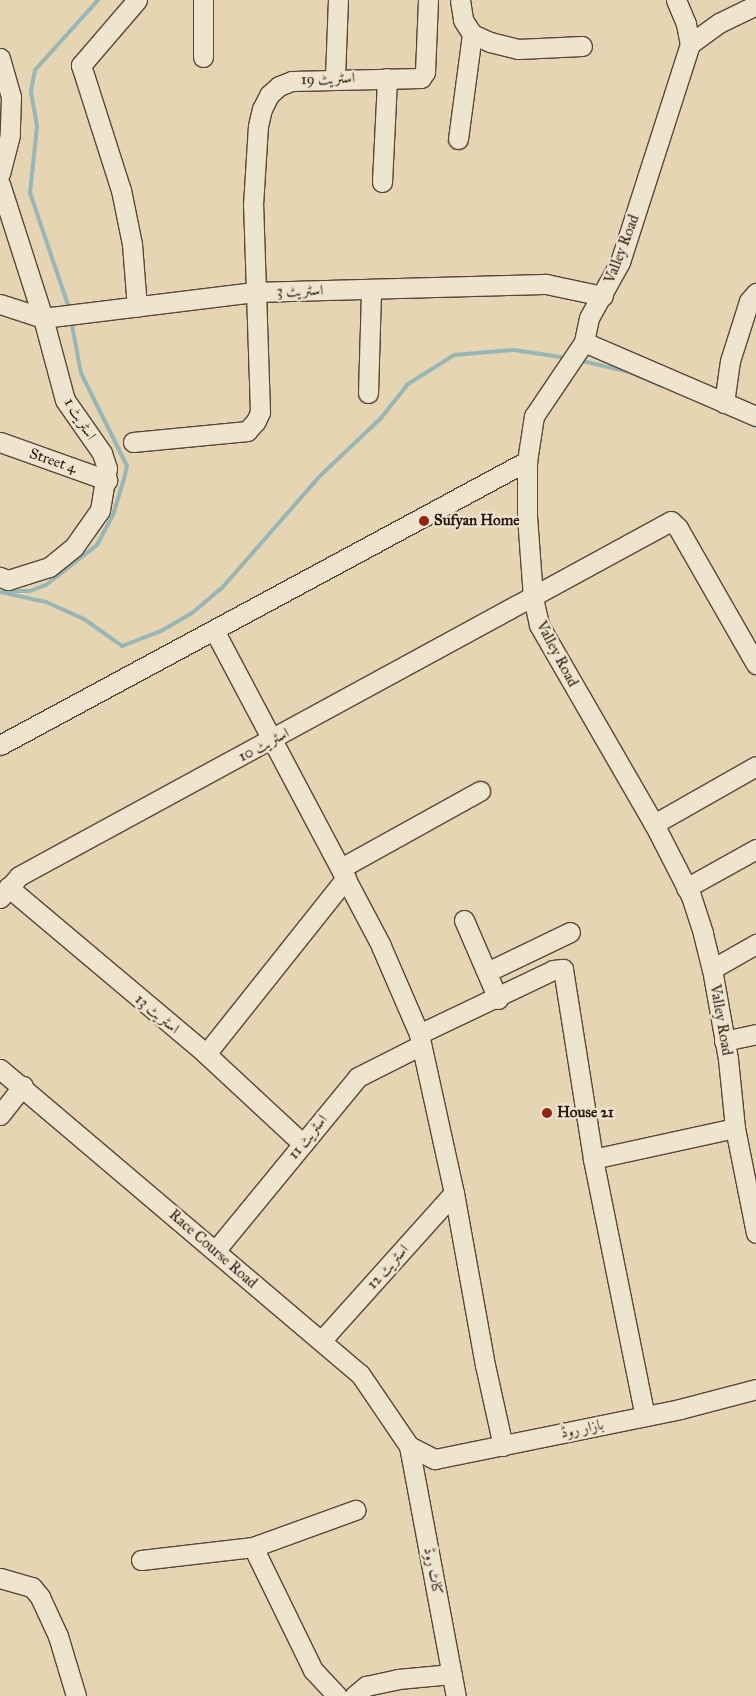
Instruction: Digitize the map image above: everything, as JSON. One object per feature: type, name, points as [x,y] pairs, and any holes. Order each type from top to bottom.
[{"type":"street","points":[[137,0],[81,65],[121,190],[132,244],[137,308]]},
{"type":"street","points":[[203,0],[203,57]]},
{"type":"street","points":[[335,77],[338,0]]},
{"type":"street","points":[[676,0],[686,24],[690,44],[720,23],[756,5]]},
{"type":"street","points":[[428,1],[461,2],[463,20],[472,34],[490,42],[518,49],[582,46]]},
{"type":"street","name":"اسٹریٹ 19","points":[[133,442],[248,431],[256,421],[260,412],[254,292],[253,206],[258,126],[262,109],[269,95],[279,86],[292,81],[335,77],[422,78],[425,72],[428,1]]},
{"type":"street","points":[[458,139],[472,34]]},
{"type":"street","name":"Valley Road","points":[[690,44],[620,262],[603,296],[589,318],[577,354],[534,416],[527,461],[527,516],[534,598],[539,625],[654,824],[686,888],[712,969],[724,1041],[734,1128],[756,1229]]},
{"type":"street","points":[[0,58],[11,97],[10,135],[0,174]]},
{"type":"street","points":[[382,182],[387,78]]},
{"type":"street","name":"اسٹریٹ 1","points":[[0,184],[43,318],[65,400],[102,453],[107,480],[100,510],[74,548],[49,566],[4,578]]},
{"type":"street","name":"اسٹریٹ 3","points":[[0,304],[43,318],[137,308],[254,292],[546,284],[603,296]]},
{"type":"street","points":[[368,393],[371,290]]},
{"type":"street","points":[[724,403],[730,361],[749,302],[756,293]]},
{"type":"street","points":[[577,354],[724,403],[756,416]]},
{"type":"street","name":"Street 4","points":[[0,442],[107,480]]},
{"type":"street","points":[[0,745],[527,461]]},
{"type":"street","name":"اسٹریٹ 10","points":[[4,893],[19,876],[534,598],[671,521],[678,528],[756,664]]},
{"type":"street","points":[[214,630],[381,946],[419,1040],[454,1193],[485,1365],[503,1446]]},
{"type":"street","points":[[654,824],[756,766]]},
{"type":"street","points":[[206,1054],[344,873],[480,791]]},
{"type":"street","points":[[686,888],[756,849]]},
{"type":"street","name":"اسٹریٹ 13","points":[[4,893],[206,1054],[303,1144]]},
{"type":"street","points":[[464,920],[498,999]]},
{"type":"street","points":[[487,972],[570,932]]},
{"type":"street","points":[[712,969],[756,944]]},
{"type":"street","name":"اسٹریٹ 11","points":[[215,1251],[358,1077],[419,1040],[553,970],[563,969],[593,1159]]},
{"type":"street","points":[[724,1041],[756,1034]]},
{"type":"street","name":"Race Course Road","points":[[0,1068],[360,1374],[409,1446]]},
{"type":"street","points":[[0,1115],[23,1086]]},
{"type":"street","points":[[645,1416],[593,1159],[734,1128]]},
{"type":"street","name":"اسٹریٹ 12","points":[[321,1341],[454,1193]]},
{"type":"street","name":"بازار روڈ","points":[[409,1446],[435,1459],[645,1416],[756,1389]]},
{"type":"street","name":"کناٹ روڈ","points":[[409,1446],[456,1696]]},
{"type":"street","points":[[141,1560],[253,1547],[355,1510]]},
{"type":"street","points":[[253,1547],[313,1670],[336,1696]]},
{"type":"street","points":[[0,1578],[32,1587],[40,1597],[58,1636],[76,1696]]},
{"type":"street","points":[[354,1696],[366,1686],[398,1678],[452,1674]]},
{"type":"waterway","points":[[69,308],[30,193],[37,126],[31,91],[35,70],[98,0]]},
{"type":"waterway","points":[[6,591],[30,591],[46,585],[97,545],[113,515],[124,479],[127,466],[81,373],[71,320]]},
{"type":"waterway","points":[[0,592],[46,602],[84,619],[122,646],[161,631],[192,613],[221,589],[319,477],[381,418],[408,384],[454,355],[514,350],[567,358]]},
{"type":"waterway","points":[[578,360],[629,372],[662,386]]},
{"type":"waterway","points":[[747,422],[756,426]]},
{"type":"place","name":"Sufyan Home","points":[[424,521]]},
{"type":"place","name":"House 21","points":[[547,1113]]}]
